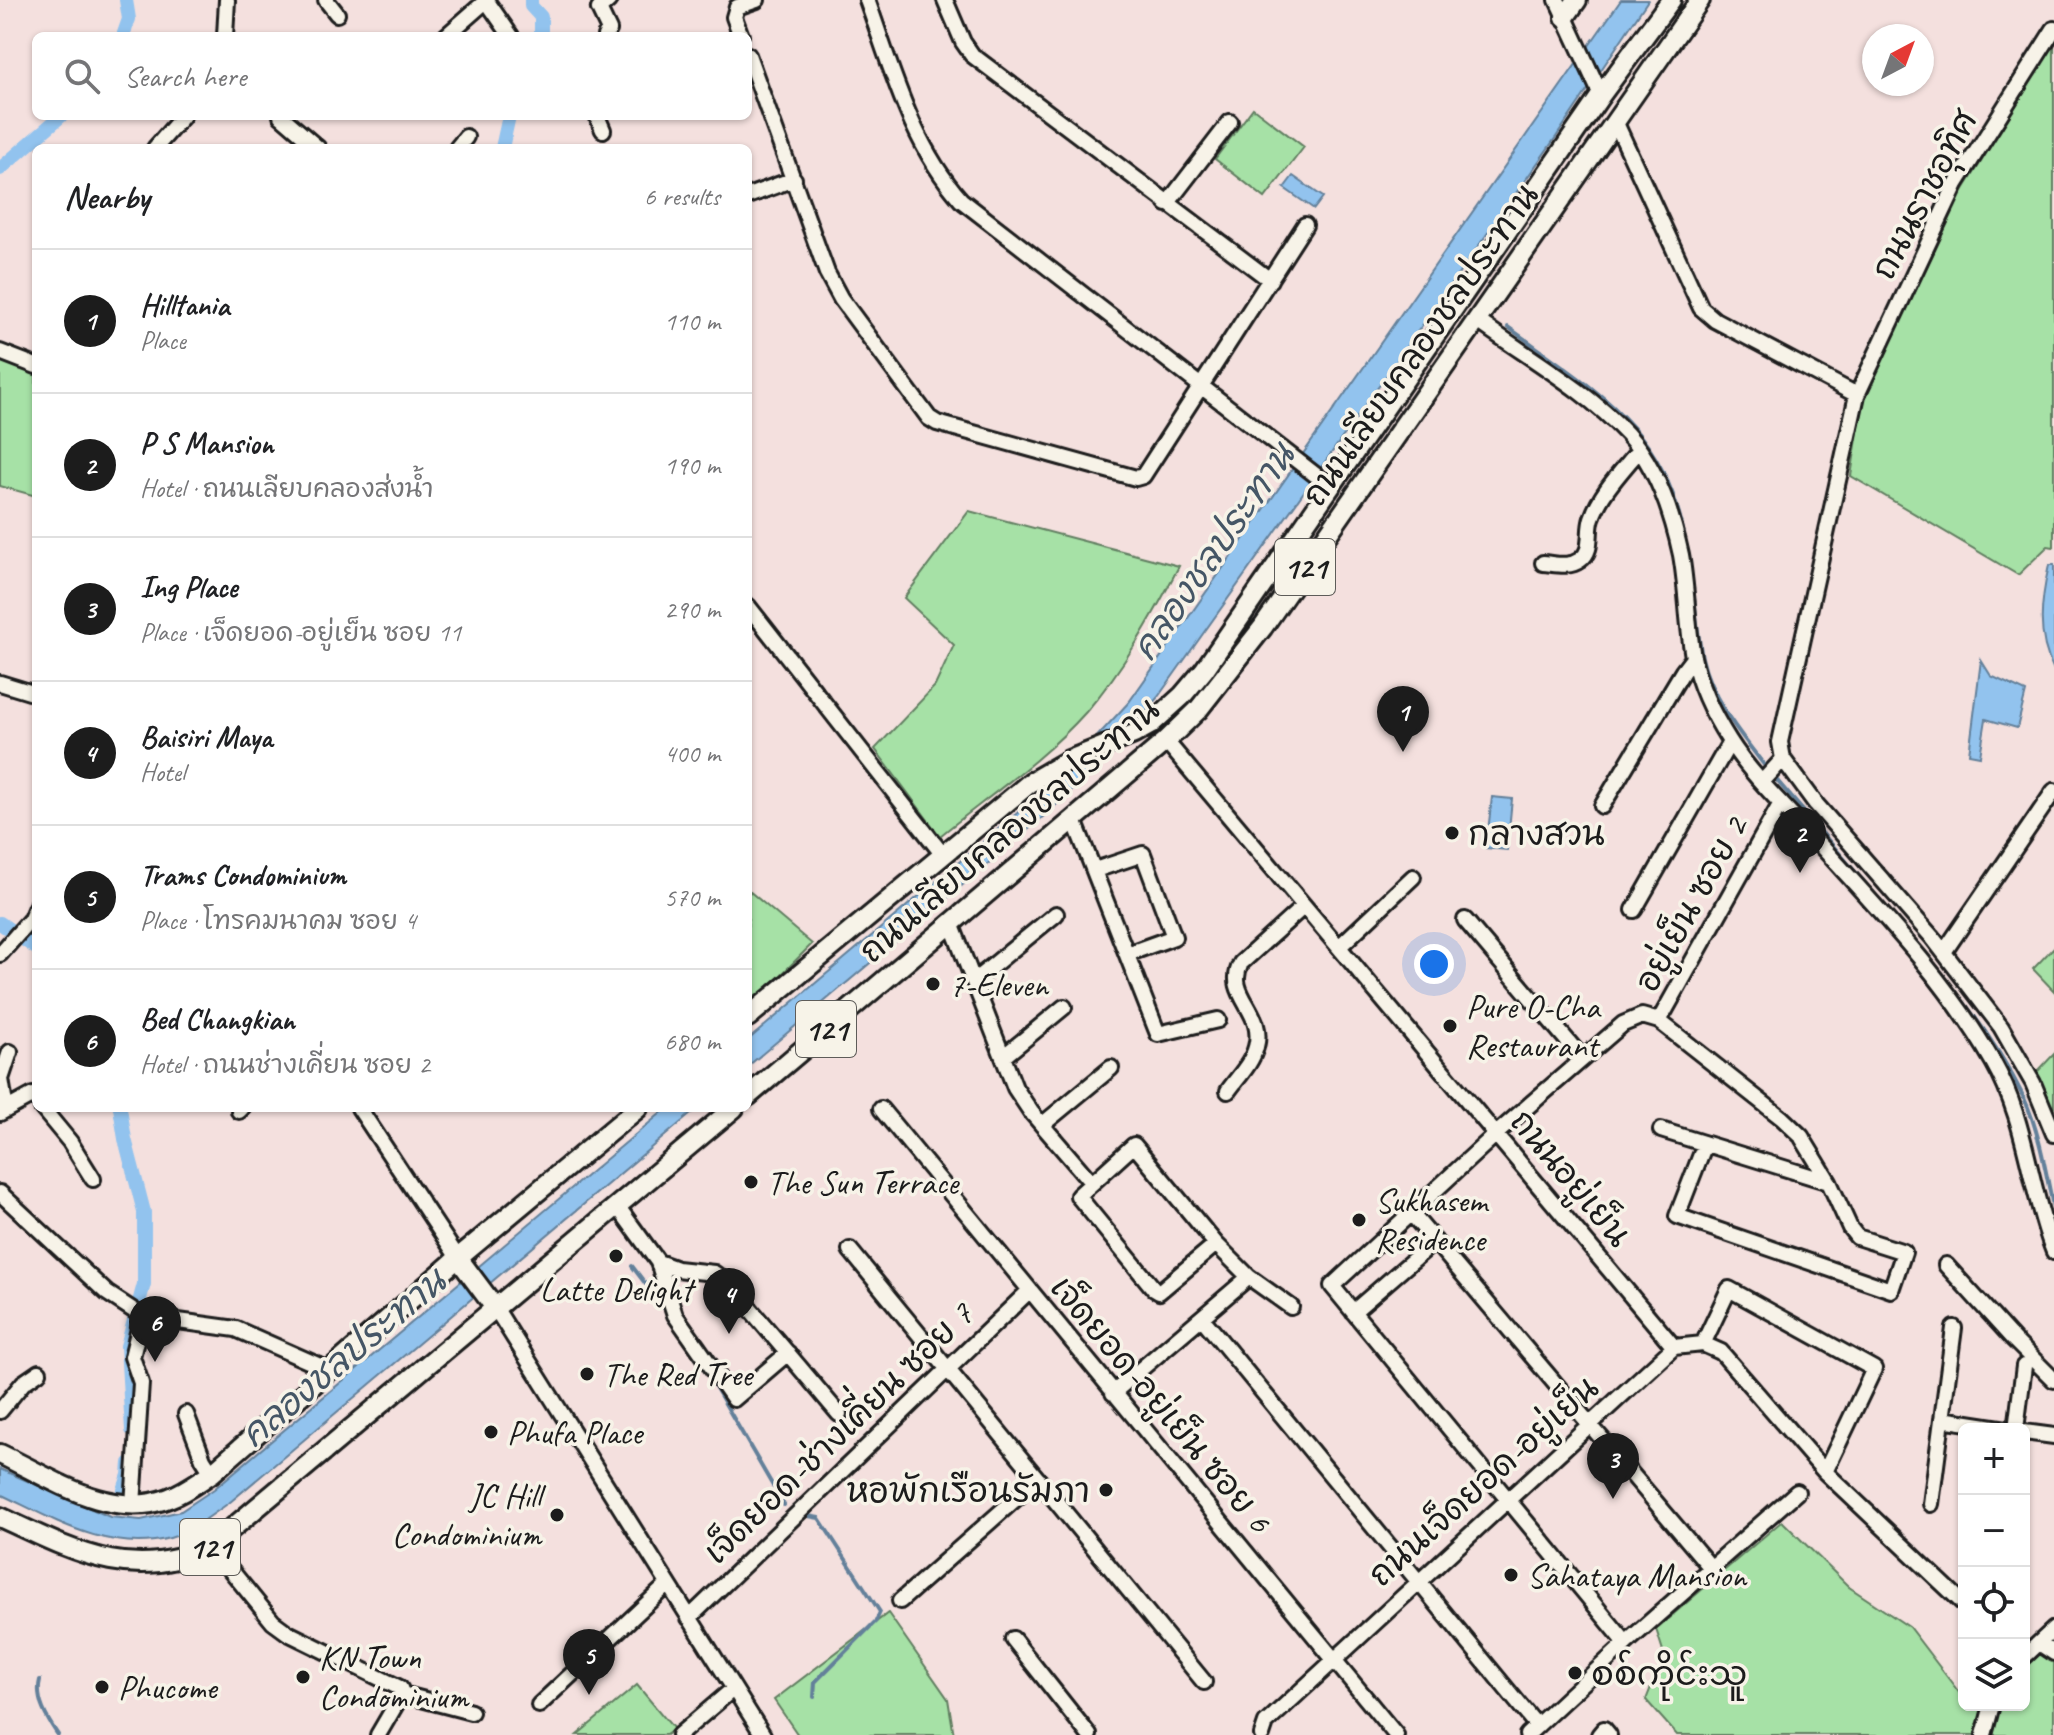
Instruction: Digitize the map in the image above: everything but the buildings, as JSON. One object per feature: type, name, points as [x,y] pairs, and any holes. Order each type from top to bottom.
[{"type":"main road","points":[[1564,15],[1577,0]]},
{"type":"main road","name":"ถนนเลียบคลองชลประทาน","points":[[752,1014],[1031,782],[1150,725],[1182,696],[1204,670],[1601,95],[1671,0]]},
{"type":"main road","name":"ถนนเลียบคลองชลประทาน","points":[[752,1093],[1074,820],[1198,710],[1263,627],[1700,0]]},
{"type":"main road","points":[[1626,62],[1613,87],[1616,100],[1626,99],[1645,78]]},
{"type":"main road","points":[[1543,180],[1570,169],[1599,128],[1604,130],[1603,139]]},
{"type":"main road","name":"121","points":[[0,1454],[99,1500],[133,1505],[167,1499],[185,1491],[212,1473],[458,1258],[633,1112]]},
{"type":"main road","name":"121","points":[[0,1517],[63,1546],[102,1560],[132,1565],[191,1556],[211,1546],[729,1112]]},
{"type":"main road","points":[[458,1258],[496,1309]]},
{"type":"street","points":[[225,32],[227,0]]},
{"type":"street","points":[[326,0],[337,14]]},
{"type":"street","points":[[450,32],[486,0],[508,32]]},
{"type":"street","points":[[740,32],[734,17],[737,7],[757,0]]},
{"type":"street","points":[[867,0],[914,127],[940,176],[961,200],[1331,487]]},
{"type":"street","points":[[945,0],[972,55],[1270,280]]},
{"type":"street","points":[[604,4],[608,32]]},
{"type":"street","points":[[1564,15],[1601,95]]},
{"type":"street","name":"ถนนราชอุทิศ","points":[[1783,759],[1780,742],[1782,726],[1857,395],[1956,184],[2054,29]]},
{"type":"street","points":[[752,66],[827,273],[841,299],[929,418],[937,423],[1136,478],[1143,476],[1305,225]]},
{"type":"street","points":[[158,144],[180,120]]},
{"type":"street","points":[[286,120],[313,144]]},
{"type":"street","points":[[1615,121],[1701,308],[1715,320],[1857,395]]},
{"type":"street","points":[[1167,204],[1230,122]]},
{"type":"street","points":[[752,195],[794,179]]},
{"type":"street","points":[[1478,321],[1594,404],[1639,450],[1670,513],[1681,555],[1693,658],[1703,691],[1730,742],[1923,962],[1994,1063],[2018,1114],[2044,1226],[2054,1252]]},
{"type":"street","points":[[0,352],[32,364]]},
{"type":"street","points":[[1543,563],[1566,566],[1585,557],[1591,521],[1602,495],[1639,450]]},
{"type":"street","points":[[752,611],[943,855]]},
{"type":"street","points":[[1602,806],[1693,658]]},
{"type":"street","points":[[0,683],[32,693]]},
{"type":"street","name":"ถนนอยู่เย็น","points":[[1166,741],[1674,1347]]},
{"type":"street","points":[[1634,910],[1730,742]]},
{"type":"street","points":[[1763,781],[1783,759],[1816,804],[1944,952],[2001,1027],[2033,1083],[2054,1134]]},
{"type":"street","points":[[1944,952],[2054,791]]},
{"type":"street","name":"อยู่เย็น ซอย 2","points":[[1353,1312],[1332,1286],[1496,1134],[1623,1024],[1642,1016],[1659,1021],[1781,803]]},
{"type":"street","points":[[1074,820],[1158,1034],[1218,1020]]},
{"type":"street","points":[[1095,870],[1143,854],[1174,937],[1127,954]]},
{"type":"street","points":[[1339,947],[1413,877]]},
{"type":"street","points":[[1228,1091],[1256,1049],[1258,1033],[1252,1012],[1236,984],[1236,974],[1241,963],[1304,906]]},
{"type":"street","points":[[974,981],[1056,914]]},
{"type":"street","points":[[0,954],[32,917]]},
{"type":"street","points":[[1465,920],[1582,1058]]},
{"type":"street","points":[[951,923],[1015,1088],[1091,1182]]},
{"type":"street","points":[[1003,1057],[1064,1007]]},
{"type":"street","points":[[1659,1021],[1801,1136],[1857,1237],[1904,1252],[1891,1290],[1677,1216],[1705,1144]]},
{"type":"street","points":[[10,1052],[1,1079],[3,1112],[32,1098]]},
{"type":"street","points":[[1042,1125],[1111,1068]]},
{"type":"street","name":"เจ็ดยอด-อยู่เย็น ซอย 6","points":[[881,1109],[1396,1735]]},
{"type":"street","points":[[45,1112],[70,1142],[93,1179]]},
{"type":"street","points":[[362,1112],[458,1258]]},
{"type":"street","points":[[1661,1130],[1829,1182]]},
{"type":"street","points":[[1216,1244],[1159,1292],[1080,1199],[1080,1192],[1134,1145],[1216,1244],[1249,1277],[1291,1307]]},
{"type":"street","points":[[0,1193],[107,1293],[137,1313],[236,1329],[331,1371]]},
{"type":"street","points":[[618,1207],[658,1262],[675,1315],[734,1399],[788,1353]]},
{"type":"street","points":[[1411,1213],[1712,1569]]},
{"type":"street","points":[[1435,1241],[1353,1312],[1626,1643]]},
{"type":"street","points":[[850,1250],[1204,1682]]},
{"type":"street","points":[[658,1262],[677,1269],[714,1273],[729,1284],[839,1414]]},
{"type":"street","points":[[1946,1265],[2054,1380]]},
{"type":"street","points":[[1113,1393],[1249,1277]]},
{"type":"street","points":[[1703,1344],[1729,1289],[1874,1369],[1825,1472]]},
{"type":"street","name":"เจ็ดยอด-ช่างเคี่ยน ซอย 7","points":[[689,1618],[1029,1291]]},
{"type":"street","points":[[496,1309],[763,1735]]},
{"type":"street","points":[[133,1505],[141,1383],[132,1357],[137,1313]]},
{"type":"street","points":[[1202,1318],[1420,1580],[1532,1730],[1797,1492]]},
{"type":"street","points":[[1931,1504],[1954,1328]]},
{"type":"street","points":[[1674,1347],[1703,1344],[1721,1352],[1825,1472],[1958,1598]]},
{"type":"street","name":"ถนนเจ็ดยอด-อยู่เย็น","points":[[1262,1735],[1266,1723],[1333,1659],[1674,1347]]},
{"type":"street","points":[[2017,1423],[2024,1366]]},
{"type":"street","points":[[0,1411],[23,1383],[39,1372]]},
{"type":"street","points":[[186,1414],[203,1459],[212,1473]]},
{"type":"street","points":[[1942,1419],[1968,1423]]},
{"type":"street","points":[[2030,1433],[2054,1436]]},
{"type":"street","points":[[900,1601],[1038,1479]]},
{"type":"street","points":[[211,1546],[273,1622],[288,1633],[400,1688],[402,1694],[378,1735]]},
{"type":"street","points":[[539,1705],[668,1584]]},
{"type":"street","points":[[2030,1651],[2054,1629]]},
{"type":"street","points":[[1013,1639],[1089,1735]]},
{"type":"street","points":[[2039,1643],[2054,1653]]},
{"type":"street","points":[[679,1735],[733,1689]]},
{"type":"street","points":[[402,1694],[471,1712]]},
{"type":"street","points":[[1984,1735],[1990,1711]]},
{"type":"street","points":[[1599,1735],[1604,1729],[1609,1735]]},
{"type":"green space","points":[[2054,44],[2054,547],[2048,546],[2018,575],[1851,476],[1863,401],[1963,191]]},
{"type":"green space","points":[[1253,108],[1304,147],[1265,198],[1215,159]]},
{"type":"green space","points":[[0,359],[32,371],[32,495],[0,486]]},
{"type":"green space","points":[[969,511],[1179,566],[1137,642],[1086,712],[1034,761],[940,836],[875,749],[935,686],[954,645],[904,598]]},
{"type":"green space","points":[[752,893],[812,944],[756,1000],[752,997]]},
{"type":"green space","points":[[2054,947],[2054,991],[2033,969]]},
{"type":"green space","points":[[2054,1054],[2054,1121],[2037,1072]]},
{"type":"green space","points":[[1782,1521],[1849,1587],[1909,1627],[1958,1691],[1958,1711],[2030,1711],[2030,1663],[2054,1641],[2054,1735],[1677,1735],[1646,1700],[1664,1654],[1656,1629]]},
{"type":"green space","points":[[888,1613],[948,1699],[954,1735],[798,1735],[774,1700]]},
{"type":"green space","points":[[637,1685],[674,1729],[666,1735],[577,1735]]},
{"type":"water","points":[[1621,0],[1648,0],[1556,137],[1158,697],[1099,766],[1036,823],[752,1063],[752,1037],[1022,809],[1067,769],[1129,702]]},
{"type":"water","points":[[1293,176],[1323,197],[1314,209],[1284,188]]},
{"type":"water","points":[[2049,565],[2054,565],[2054,670],[2042,631]]},
{"type":"water","points":[[1981,660],[1991,676],[2026,692],[2017,728],[1986,719],[1980,756],[1969,754]]},
{"type":"water","points":[[1492,797],[1512,799],[1507,850],[1486,848]]},
{"type":"water","points":[[662,1112],[693,1112],[229,1503],[178,1535],[147,1542],[103,1538],[82,1531],[0,1494],[0,1469],[110,1517],[141,1520],[181,1511],[214,1489]]},
{"type":"waterway","points":[[124,32],[129,19],[126,0]]},
{"type":"waterway","points":[[531,0],[531,6],[541,17],[541,32]]},
{"type":"waterway","points":[[0,169],[56,120]]},
{"type":"waterway","points":[[503,144],[508,120]]},
{"type":"waterway","points":[[1508,327],[1598,394],[1645,442],[1663,471],[1677,506],[1686,546]]},
{"type":"waterway","points":[[1693,590],[1706,674],[1729,717],[1768,770]]},
{"type":"waterway","points":[[1774,777],[1888,910]]},
{"type":"waterway","points":[[0,923],[32,945]]},
{"type":"waterway","points":[[1942,975],[1987,1034],[2024,1098],[2038,1139],[2054,1211]]},
{"type":"waterway","points":[[121,1112],[144,1212],[144,1284],[127,1346],[132,1430]]},
{"type":"waterway","points":[[632,1266],[667,1312]]},
{"type":"waterway","points":[[709,1376],[784,1505]]},
{"type":"waterway","points":[[124,1490],[130,1463]]},
{"type":"waterway","points":[[803,1515],[819,1518],[880,1612],[876,1621],[815,1682],[814,1697]]},
{"type":"waterway","points":[[40,1680],[41,1702],[58,1735]]},
{"type":"place","name":"Hilltania","points":[[1403,752]]},
{"type":"place","name":"กลางสวน","points":[[1452,833]]},
{"type":"place","name":"P S Mansion","points":[[1800,873]]},
{"type":"place","name":"7-Eleven","points":[[933,984]]},
{"type":"place","name":"Pure O-Cha Restaurant","points":[[1450,1026]]},
{"type":"place","name":"The Sun Terrace","points":[[751,1182]]},
{"type":"place","name":"Sukhasem Residence","points":[[1359,1220]]},
{"type":"place","name":"Latte Delight","points":[[616,1256]]},
{"type":"place","name":"Baisiri Maya","points":[[729,1334]]},
{"type":"place","name":"Bed Changkian","points":[[155,1362]]},
{"type":"place","name":"The Red Tree","points":[[587,1374]]},
{"type":"place","name":"Phufa Place","points":[[491,1432]]},
{"type":"place","name":"หอพักเรือนรัมภา","points":[[1106,1490]]},
{"type":"place","name":"Ing Place","points":[[1613,1499]]},
{"type":"place","name":"JC Hill Condominium","points":[[557,1515]]},
{"type":"place","name":"Sahataya Mansion","points":[[1511,1575]]},
{"type":"place","name":"စစ်ကိုင်းသူ","points":[[1575,1673]]},
{"type":"place","name":"KN Town Condominium","points":[[303,1677]]},
{"type":"place","name":"Phucome","points":[[102,1687]]},
{"type":"place","name":"Trams Condominium","points":[[589,1695]]},
{"type":"water label","name":"คลองชลประทาน","points":[[1213,552]]},
{"type":"water label","name":"คลองชลประทาน","points":[[343,1358]]}]
